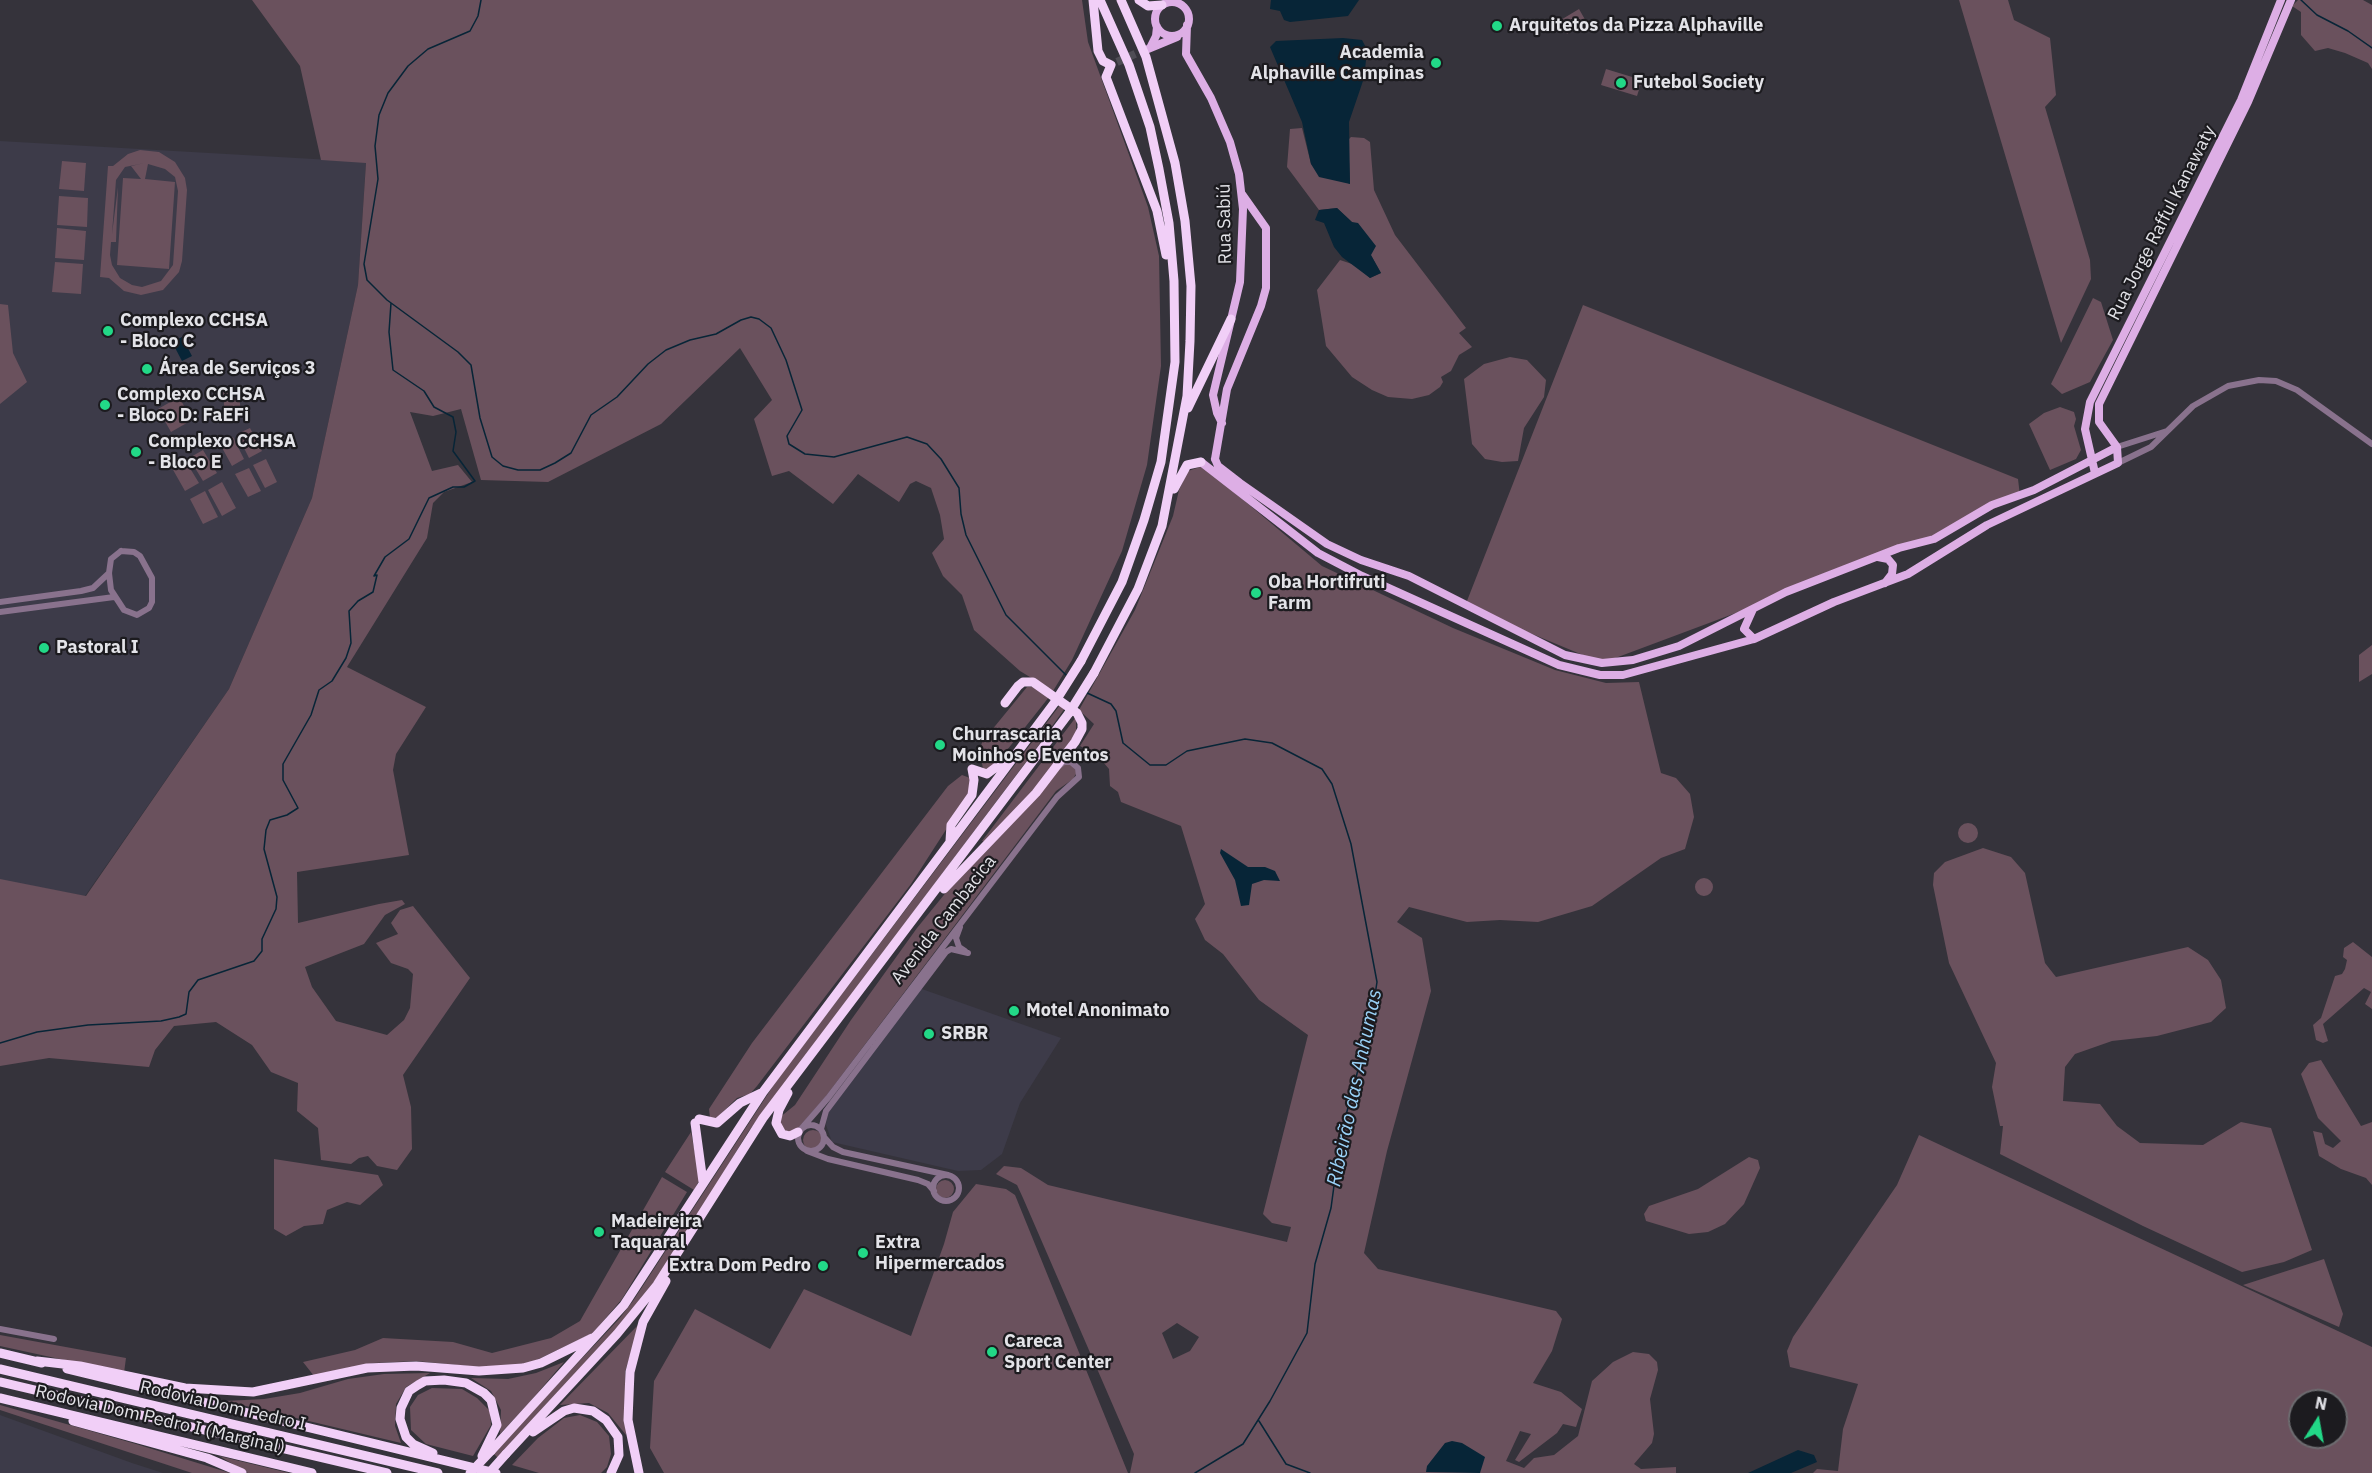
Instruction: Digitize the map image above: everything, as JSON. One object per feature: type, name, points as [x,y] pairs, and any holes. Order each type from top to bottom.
[{"type":"highway","points":[[1093,0],[1098,51],[1103,61],[1114,63],[1107,72],[1108,84],[1162,227],[1175,329]]},
{"type":"highway","points":[[473,1469],[600,1334],[637,1287],[763,1092],[1055,702],[1081,661],[1122,582],[1158,471],[1172,396],[1175,329],[1169,223],[1157,158],[1129,65],[1100,0]]},
{"type":"highway","points":[[1121,0],[1146,57],[1175,163],[1185,221],[1191,286],[1187,396],[1168,505]]},
{"type":"highway","points":[[1139,0],[1148,6],[1164,3]]},
{"type":"highway","points":[[1182,425],[1204,372],[1232,319]]},
{"type":"highway","points":[[489,1473],[617,1334],[669,1269],[763,1118],[901,939],[1069,713],[1094,673],[1138,589],[1168,505],[1187,465],[1201,462]]},
{"type":"highway","points":[[901,939],[974,856],[1043,785],[1080,735],[1080,718],[1065,703],[1033,682],[1023,682],[1005,703]]},
{"type":"highway","points":[[950,841],[951,825],[972,795],[974,780],[972,769],[987,774],[1003,762],[1010,761]]},
{"type":"highway","points":[[799,1130],[790,1136],[782,1134],[776,1124],[779,1110],[850,1005]]},
{"type":"highway","points":[[703,1182],[697,1121],[717,1123],[740,1103],[763,1092]]},
{"type":"highway","points":[[639,1473],[630,1436],[627,1402],[634,1353],[648,1313],[694,1230]]},
{"type":"highway","points":[[37,1361],[80,1366],[185,1388],[253,1392],[367,1368],[407,1365],[478,1371],[523,1368],[553,1358],[600,1334]]},
{"type":"highway","name":"Rodovia Dom Pedro I (Marginal)","points":[[0,1353],[496,1473]]},
{"type":"highway","name":"Rodovia Dom Pedro I","points":[[0,1369],[438,1473]]},
{"type":"highway","points":[[452,1462],[413,1444],[402,1427],[401,1408],[404,1399],[409,1391],[425,1381],[444,1380],[466,1383],[484,1392],[491,1400],[497,1425],[473,1469]]},
{"type":"highway","name":"Rodovia Dom Pedro I","points":[[0,1382],[387,1473]]},
{"type":"highway","points":[[0,1399],[207,1458],[242,1473]]},
{"type":"highway","name":"Rodovia Dom Pedro I (Marginal)","points":[[0,1399],[312,1473]]},
{"type":"highway","points":[[506,1454],[556,1414],[574,1408],[584,1409],[606,1420],[618,1437],[619,1455],[611,1473]]},
{"type":"main road","name":"Rua Jorge Rafful Kanawaty","points":[[2095,474],[2086,442],[2085,418],[2108,362],[2241,100],[2281,0]]},
{"type":"main road","name":"Rua Jorge Rafful Kanawaty","points":[[2117,447],[2099,422],[2099,404],[2248,102],[2291,0]]},
{"type":"main road","points":[[1178,2],[1188,13],[1188,26],[1179,34],[1149,48],[1156,36],[1155,17],[1164,3],[1178,2]]},
{"type":"main road","name":"Rua Sabiú","points":[[1188,26],[1186,54],[1225,126],[1235,158],[1241,193],[1242,263],[1232,319],[1214,395],[1217,413],[1222,423]]},
{"type":"main road","points":[[1157,27],[1169,36],[1179,34]]},
{"type":"main road","points":[[1241,193],[1266,228],[1266,288],[1261,306],[1227,389],[1215,459],[1218,466],[1276,510],[1342,552]]},
{"type":"main road","points":[[2108,362],[2117,366]]},
{"type":"main road","points":[[1201,462],[1307,546],[1371,580],[1559,665],[1581,671],[1623,675],[1754,639],[1834,602],[1908,574],[1987,525],[2118,463],[2117,447],[2034,490],[1992,505],[1934,539],[1875,557],[1753,607],[1695,639],[1665,652],[1633,660],[1602,663],[1565,655],[1409,576],[1315,542],[1307,546]]},
{"type":"main road","points":[[1201,462],[1215,459]]},
{"type":"main road","points":[[1875,557],[1888,559],[1893,565],[1892,574],[1884,584]]},
{"type":"main road","points":[[1753,607],[1744,629],[1754,639]]},
{"type":"street","points":[[2118,463],[2151,447],[2188,410],[2228,386],[2259,380],[2276,381],[2297,390],[2372,444]]},
{"type":"street","points":[[2117,447],[2170,430]]},
{"type":"street","points":[[128,550],[140,556],[152,578],[152,602],[144,613],[130,614],[114,597],[109,573],[111,559],[121,551],[128,550]]},
{"type":"street","points":[[0,602],[85,590],[101,582],[109,573]]},
{"type":"street","points":[[0,612],[114,597]]},
{"type":"street","name":"Avenida Cambacica","points":[[799,1130],[828,1098],[1057,797],[1079,777],[1078,768],[1071,762],[1064,762],[1043,785]]},
{"type":"street","name":"Avenida Cambacica","points":[[821,1129],[826,1111],[946,952],[951,949],[968,953],[959,947],[956,938],[970,911]]},
{"type":"street","points":[[809,1124],[821,1129],[824,1137],[833,1147],[843,1152],[948,1175],[959,1184],[956,1197],[941,1200],[923,1182],[807,1151],[799,1146],[799,1130],[809,1124]]},
{"type":"street","points":[[807,1151],[819,1149],[824,1137]]},
{"type":"street","points":[[934,1191],[935,1181],[948,1175]]},
{"type":"street","points":[[0,1329],[54,1339]]},
{"type":"shaded area","points":[[252,0],[1082,0],[1088,42],[1148,207],[1159,256],[1161,366],[1147,465],[1122,551],[1072,660],[1053,691],[1020,671],[974,630],[962,595],[943,576],[932,553],[944,539],[940,515],[931,488],[916,481],[910,484],[899,502],[858,474],[833,504],[789,471],[772,476],[754,419],[772,400],[740,348],[661,424],[548,482],[481,480],[461,409],[433,416],[410,412],[432,471],[458,465],[472,482],[444,492],[433,503],[427,538],[347,667],[426,707],[396,754],[393,770],[409,855],[297,872],[298,923],[379,904],[402,900],[405,904],[385,915],[364,944],[305,967],[312,987],[336,1021],[387,1035],[404,1020],[410,1008],[413,974],[408,969],[391,963],[376,943],[398,934],[391,923],[400,910],[413,906],[470,978],[403,1075],[411,1107],[412,1149],[397,1170],[377,1166],[368,1156],[359,1158],[351,1164],[321,1160],[318,1128],[297,1111],[298,1083],[271,1072],[252,1045],[216,1022],[174,1026],[155,1050],[149,1067],[49,1058],[0,1066],[0,879],[86,896],[229,689],[312,498],[358,285],[366,163],[321,160],[300,66]]},
{"type":"shaded area","points":[[1959,0],[2008,0],[2014,20],[2050,38],[2056,95],[2045,107],[2090,260],[2091,279],[2061,343]]},
{"type":"shaded area","points":[[2298,0],[2363,0],[2372,5],[2372,69],[2368,63],[2345,53],[2328,48],[2315,51],[2301,35],[2301,12],[2292,6]]},
{"type":"shaded area","points":[[1579,9],[1587,23],[1567,34],[1559,21]]},
{"type":"shaded area","name":"Futebol Society","points":[[1606,69],[1642,80],[1637,96],[1601,85]]},
{"type":"shaded area","points":[[1302,128],[1311,164],[1350,184],[1348,140],[1351,137],[1364,138],[1370,142],[1374,190],[1395,235],[1466,328],[1459,333],[1472,347],[1459,355],[1451,371],[1441,377],[1443,382],[1440,387],[1429,395],[1412,399],[1388,397],[1372,390],[1352,377],[1326,346],[1317,290],[1340,260],[1355,265],[1370,278],[1381,273],[1352,222],[1337,208],[1319,210],[1287,167],[1290,129]]},
{"type":"shaded area","points":[[0,141],[366,162],[358,285],[312,498],[229,689],[85,896],[0,880]]},
{"type":"shaded area","points":[[140,150],[159,152],[175,162],[185,178],[187,190],[182,261],[179,272],[163,290],[141,295],[124,291],[109,278],[100,277],[108,166],[113,166],[128,154]],"holes":[[[145,163],[131,166],[141,179],[123,178],[117,265],[169,269],[175,182],[145,179],[148,164],[165,169],[175,177],[178,191],[173,265],[161,281],[142,287],[132,285],[120,278],[112,265],[110,255],[111,242],[116,242],[118,187],[112,234],[116,180],[125,167]]]},
{"type":"shaded area","points":[[62,161],[86,163],[84,191],[59,189]]},
{"type":"shaded area","points":[[59,196],[88,198],[87,227],[57,225]]},
{"type":"shaded area","points":[[57,228],[86,231],[84,260],[55,258]]},
{"type":"shaded area","points":[[55,262],[83,264],[81,294],[52,292]]},
{"type":"shaded area","points":[[2093,298],[2101,302],[2113,340],[2090,382],[2062,394],[2051,384]]},
{"type":"shaded area","points":[[0,304],[8,305],[13,353],[27,382],[0,404]]},
{"type":"shaded area","points":[[1583,305],[2018,479],[2020,496],[1923,543],[1602,663],[1465,606]]},
{"type":"shaded area","points":[[1510,357],[1527,360],[1546,380],[1544,397],[1524,428],[1518,461],[1502,462],[1485,459],[1472,444],[1464,379],[1484,364]]},
{"type":"shaded area","points":[[239,391],[241,416],[225,417],[223,392]]},
{"type":"shaded area","points":[[179,397],[192,420],[171,432],[158,409]]},
{"type":"shaded area","points":[[2060,407],[2074,412],[2076,419],[2074,426],[2081,450],[2076,459],[2050,470],[2029,424],[2044,413]]},
{"type":"shaded area","points":[[250,428],[262,451],[249,458],[237,434]]},
{"type":"shaded area","points":[[233,437],[244,459],[232,466],[220,444]]},
{"type":"shaded area","points":[[203,450],[217,473],[203,481],[189,458]]},
{"type":"shaded area","points":[[266,459],[277,482],[265,488],[253,465]]},
{"type":"shaded area","points":[[185,460],[199,483],[185,491],[172,468]]},
{"type":"shaded area","points":[[1203,466],[1322,566],[1453,628],[1555,670],[1606,683],[1639,682],[1661,773],[1676,778],[1690,794],[1694,817],[1685,849],[1661,858],[1592,906],[1538,922],[1500,920],[1467,922],[1409,907],[1397,922],[1422,938],[1431,991],[1387,1151],[1364,1253],[1378,1269],[1556,1311],[1562,1319],[1552,1351],[1533,1383],[1561,1392],[1582,1409],[1576,1427],[1563,1424],[1557,1433],[1519,1462],[1515,1460],[1531,1434],[1520,1431],[1506,1461],[1524,1468],[1534,1458],[1554,1455],[1578,1436],[1592,1381],[1613,1362],[1633,1352],[1649,1354],[1657,1362],[1658,1370],[1650,1399],[1654,1434],[1652,1443],[1634,1464],[1641,1469],[1676,1467],[1676,1473],[1130,1473],[1134,1454],[1023,1198],[1017,1185],[996,1174],[1004,1166],[1021,1168],[1048,1185],[1287,1242],[1291,1227],[1272,1223],[1263,1214],[1308,1035],[1259,1000],[1223,954],[1205,940],[1195,919],[1205,904],[1181,826],[1121,802],[1118,792],[1110,786],[1109,769],[1098,756],[1080,746],[1094,724],[1079,710],[1135,610],[1173,516],[1179,490],[1188,471]],"holes":[[[1177,1323],[1199,1337],[1190,1351],[1173,1359],[1162,1333]]]},
{"type":"shaded area","points":[[249,468],[261,491],[248,497],[235,474]]},
{"type":"shaded area","points":[[222,482],[236,508],[222,516],[208,490]]},
{"type":"shaded area","points":[[205,491],[218,517],[203,524],[190,499]]},
{"type":"shaded area","points":[[2372,645],[2372,674],[2359,682],[2359,655]]},
{"type":"shaded area","points":[[1027,687],[1035,687],[1049,697],[996,764],[989,769],[983,769],[980,751],[982,742]]},
{"type":"shaded area","points":[[1060,705],[1065,708],[1038,746],[748,1132],[675,1254],[629,1316],[498,1458],[493,1453],[619,1319],[633,1301],[777,1080]]},
{"type":"shaded area","points":[[1076,717],[1076,734],[1035,791],[986,842],[982,841]]},
{"type":"shaded area","points":[[1067,764],[1074,766],[1077,772],[1073,779],[1056,791],[826,1096],[793,1134],[782,1131],[779,1118],[795,1105],[851,1020],[917,928],[952,885],[1060,767]]},
{"type":"shaded area","points":[[962,775],[970,778],[969,794],[911,884],[757,1086],[750,1094],[737,1098],[717,1118],[710,1118],[709,1109],[752,1043],[948,786]]},
{"type":"shaded area","points":[[1968,823],[1975,826],[1978,833],[1975,840],[1968,843],[1961,840],[1958,833],[1961,826]]},
{"type":"shaded area","points":[[1983,848],[2011,857],[2025,873],[2045,963],[2056,977],[2188,947],[2208,960],[2221,980],[2226,1008],[2211,1022],[2157,1036],[2112,1041],[2075,1054],[2065,1067],[2063,1101],[2100,1104],[2117,1126],[2140,1143],[2203,1145],[2241,1122],[2271,1128],[2312,1250],[2284,1262],[2242,1272],[2143,1226],[2000,1154],[2003,1126],[2000,1126],[1992,1087],[1996,1063],[1949,963],[1933,885],[1934,873],[1945,862]]},
{"type":"shaded area","points":[[1704,878],[1710,881],[1713,887],[1710,893],[1704,896],[1698,893],[1695,887],[1698,881]]},
{"type":"shaded area","points":[[2353,942],[2372,957],[2372,1009],[2365,1004],[2371,992],[2364,988],[2323,1024],[2328,1041],[2323,1043],[2316,1040],[2313,1025],[2321,1018],[2335,976],[2342,974],[2345,969],[2347,960],[2343,957],[2344,948]]},
{"type":"shaded area","points":[[919,988],[1061,1038],[1020,1103],[1002,1154],[981,1170],[958,1171],[832,1142],[826,1125],[828,1111]]},
{"type":"shaded area","points":[[2321,1060],[2361,1126],[2372,1122],[2372,1185],[2366,1178],[2341,1169],[2319,1156],[2313,1131],[2322,1133],[2325,1144],[2333,1148],[2341,1141],[2318,1118],[2301,1074],[2309,1063]]},
{"type":"shaded area","points":[[813,1130],[820,1133],[823,1140],[820,1147],[813,1150],[806,1147],[803,1140],[806,1133]]},
{"type":"shaded area","points":[[691,1132],[700,1179],[694,1190],[665,1172]]},
{"type":"shaded area","points":[[1919,1135],[2372,1347],[2372,1473],[1813,1473],[1817,1469],[1838,1471],[1843,1429],[1858,1384],[1790,1367],[1787,1351],[1793,1337],[1897,1185]]},
{"type":"shaded area","points":[[1749,1157],[1758,1160],[1760,1168],[1744,1204],[1725,1224],[1708,1232],[1689,1234],[1646,1221],[1644,1214],[1649,1206],[1698,1189]]},
{"type":"shaded area","points":[[274,1159],[378,1175],[383,1185],[360,1205],[347,1202],[327,1210],[323,1224],[304,1226],[286,1236],[274,1229]]},
{"type":"shaded area","points":[[662,1177],[687,1192],[622,1299],[593,1333],[524,1366],[488,1368],[416,1361],[374,1363],[314,1376],[303,1362],[355,1350],[383,1338],[453,1342],[492,1353],[551,1338],[580,1321]]},
{"type":"shaded area","points":[[945,1180],[951,1183],[954,1189],[951,1195],[945,1198],[939,1195],[936,1189],[939,1183]]},
{"type":"shaded area","points":[[976,1184],[1006,1189],[1015,1195],[1128,1473],[664,1473],[650,1448],[654,1381],[695,1309],[770,1349],[804,1289],[911,1336],[953,1212]]},
{"type":"shaded area","points":[[2324,1259],[2343,1314],[2339,1327],[2243,1285]]},
{"type":"shaded area","points":[[640,1323],[625,1372],[626,1435],[608,1413],[589,1403],[560,1405]]},
{"type":"shaded area","points":[[0,1335],[126,1358],[124,1373],[0,1346]]},
{"type":"shaded area","points":[[564,1362],[500,1434],[501,1410],[491,1391],[471,1378],[508,1379],[536,1373]]},
{"type":"shaded area","points":[[430,1373],[406,1387],[396,1404],[395,1426],[401,1443],[225,1401],[264,1399],[300,1393],[348,1379],[384,1374]]},
{"type":"shaded area","points":[[432,1388],[462,1389],[477,1398],[490,1411],[491,1425],[473,1456],[426,1444],[411,1430],[410,1407],[418,1395]]},
{"type":"shaded area","points":[[0,1405],[230,1473],[192,1473],[0,1410]]},
{"type":"shaded area","points":[[0,1415],[132,1463],[163,1473],[0,1473]]},
{"type":"shaded area","points":[[580,1415],[597,1422],[609,1436],[611,1454],[607,1467],[601,1473],[539,1473],[512,1465],[538,1438],[564,1418]]},
{"type":"shaded area","points":[[219,1456],[289,1473],[248,1473]]},
{"type":"water","points":[[1271,0],[1359,0],[1348,16],[1290,22],[1284,20],[1280,11],[1270,9]]},
{"type":"water","points":[[1343,38],[1362,40],[1370,55],[1366,60],[1364,78],[1349,122],[1350,184],[1319,177],[1311,164],[1302,122],[1270,47],[1276,41]]},
{"type":"water","points":[[1337,208],[1352,222],[1358,223],[1376,246],[1371,255],[1381,273],[1370,278],[1342,257],[1334,247],[1324,223],[1315,220],[1319,210]]},
{"type":"water","points":[[182,337],[192,356],[182,361],[172,342]]},
{"type":"water","points":[[1221,849],[1248,867],[1265,867],[1275,871],[1280,881],[1264,880],[1252,884],[1249,905],[1241,906],[1235,880],[1220,853]]},
{"type":"water","points":[[1452,1441],[1462,1443],[1485,1457],[1480,1473],[1426,1472],[1427,1466],[1445,1443]]},
{"type":"water","points":[[1798,1450],[1814,1455],[1817,1462],[1791,1473],[1748,1473]]},
{"type":"waterway","name":"Ribeirão das Anhumas","points":[[481,0],[478,16],[470,31],[428,49],[408,66],[388,93],[379,115],[375,146],[378,179],[364,264],[367,280],[387,300],[458,352],[471,365],[480,418],[492,457],[503,466],[518,470],[540,470],[555,463],[571,453],[591,415],[617,397],[648,364],[666,350],[690,340],[716,334],[741,320],[751,317],[759,319],[771,328],[786,360],[802,410],[787,436],[789,444],[805,454],[834,457],[907,437],[927,444],[941,459],[959,488],[961,514],[966,535],[1006,615],[1066,675]]},
{"type":"waterway","points":[[2301,0],[2317,15],[2348,31],[2372,48]]},
{"type":"waterway","points":[[0,1043],[37,1032],[88,1025],[161,1021],[179,1017],[186,1014],[189,992],[198,980],[254,961],[262,951],[262,939],[276,909],[277,897],[264,849],[266,830],[270,820],[287,815],[298,808],[283,780],[283,764],[311,715],[319,690],[332,681],[346,658],[351,643],[349,611],[358,601],[373,592],[377,575],[374,576],[385,557],[409,539],[429,498],[453,487],[464,487],[475,481],[453,451],[456,432],[453,417],[434,407],[424,391],[393,370],[389,332],[391,303]]},
{"type":"waterway","name":"Ribeirão das Anhumas","points":[[1085,692],[1111,704],[1116,711],[1123,743],[1150,765],[1166,765],[1187,751],[1245,739],[1272,743],[1322,769],[1332,784],[1351,844],[1377,982],[1371,1021],[1341,1134],[1331,1208],[1315,1264],[1307,1333],[1270,1401],[1243,1444],[1195,1473]]},
{"type":"waterway","points":[[1259,1421],[1286,1464],[1310,1473]]},
{"type":"tunnel","points":[[1117,62],[1146,49]]},
{"type":"place","name":"Arquitetos da Pizza Alphaville","points":[[1497,26]]},
{"type":"place","name":"Academia Alphaville Campinas","points":[[1436,63]]},
{"type":"place","name":"Futebol Society","points":[[1621,83]]},
{"type":"place","name":"Complexo CCHSA - Bloco C","points":[[108,331]]},
{"type":"place","name":"Área de Serviços 3","points":[[147,369]]},
{"type":"place","name":"Complexo CCHSA - Bloco D: FaEFi","points":[[105,405]]},
{"type":"place","name":"Complexo CCHSA - Bloco E","points":[[136,452]]},
{"type":"place","name":"Oba Hortifruti Farm","points":[[1256,593]]},
{"type":"place","name":"Pastoral I","points":[[44,648]]},
{"type":"place","name":"Churrascaria Moinhos e Eventos","points":[[940,745]]},
{"type":"place","name":"Motel Anonimato","points":[[1014,1011]]},
{"type":"place","name":"SRBR","points":[[929,1034]]},
{"type":"place","name":"Madeireira Taquaral","points":[[599,1232]]},
{"type":"place","name":"Extra Hipermercados","points":[[863,1253]]},
{"type":"place","name":"Extra Dom Pedro","points":[[823,1266]]},
{"type":"place","name":"Careca Sport Center","points":[[992,1352]]}]
